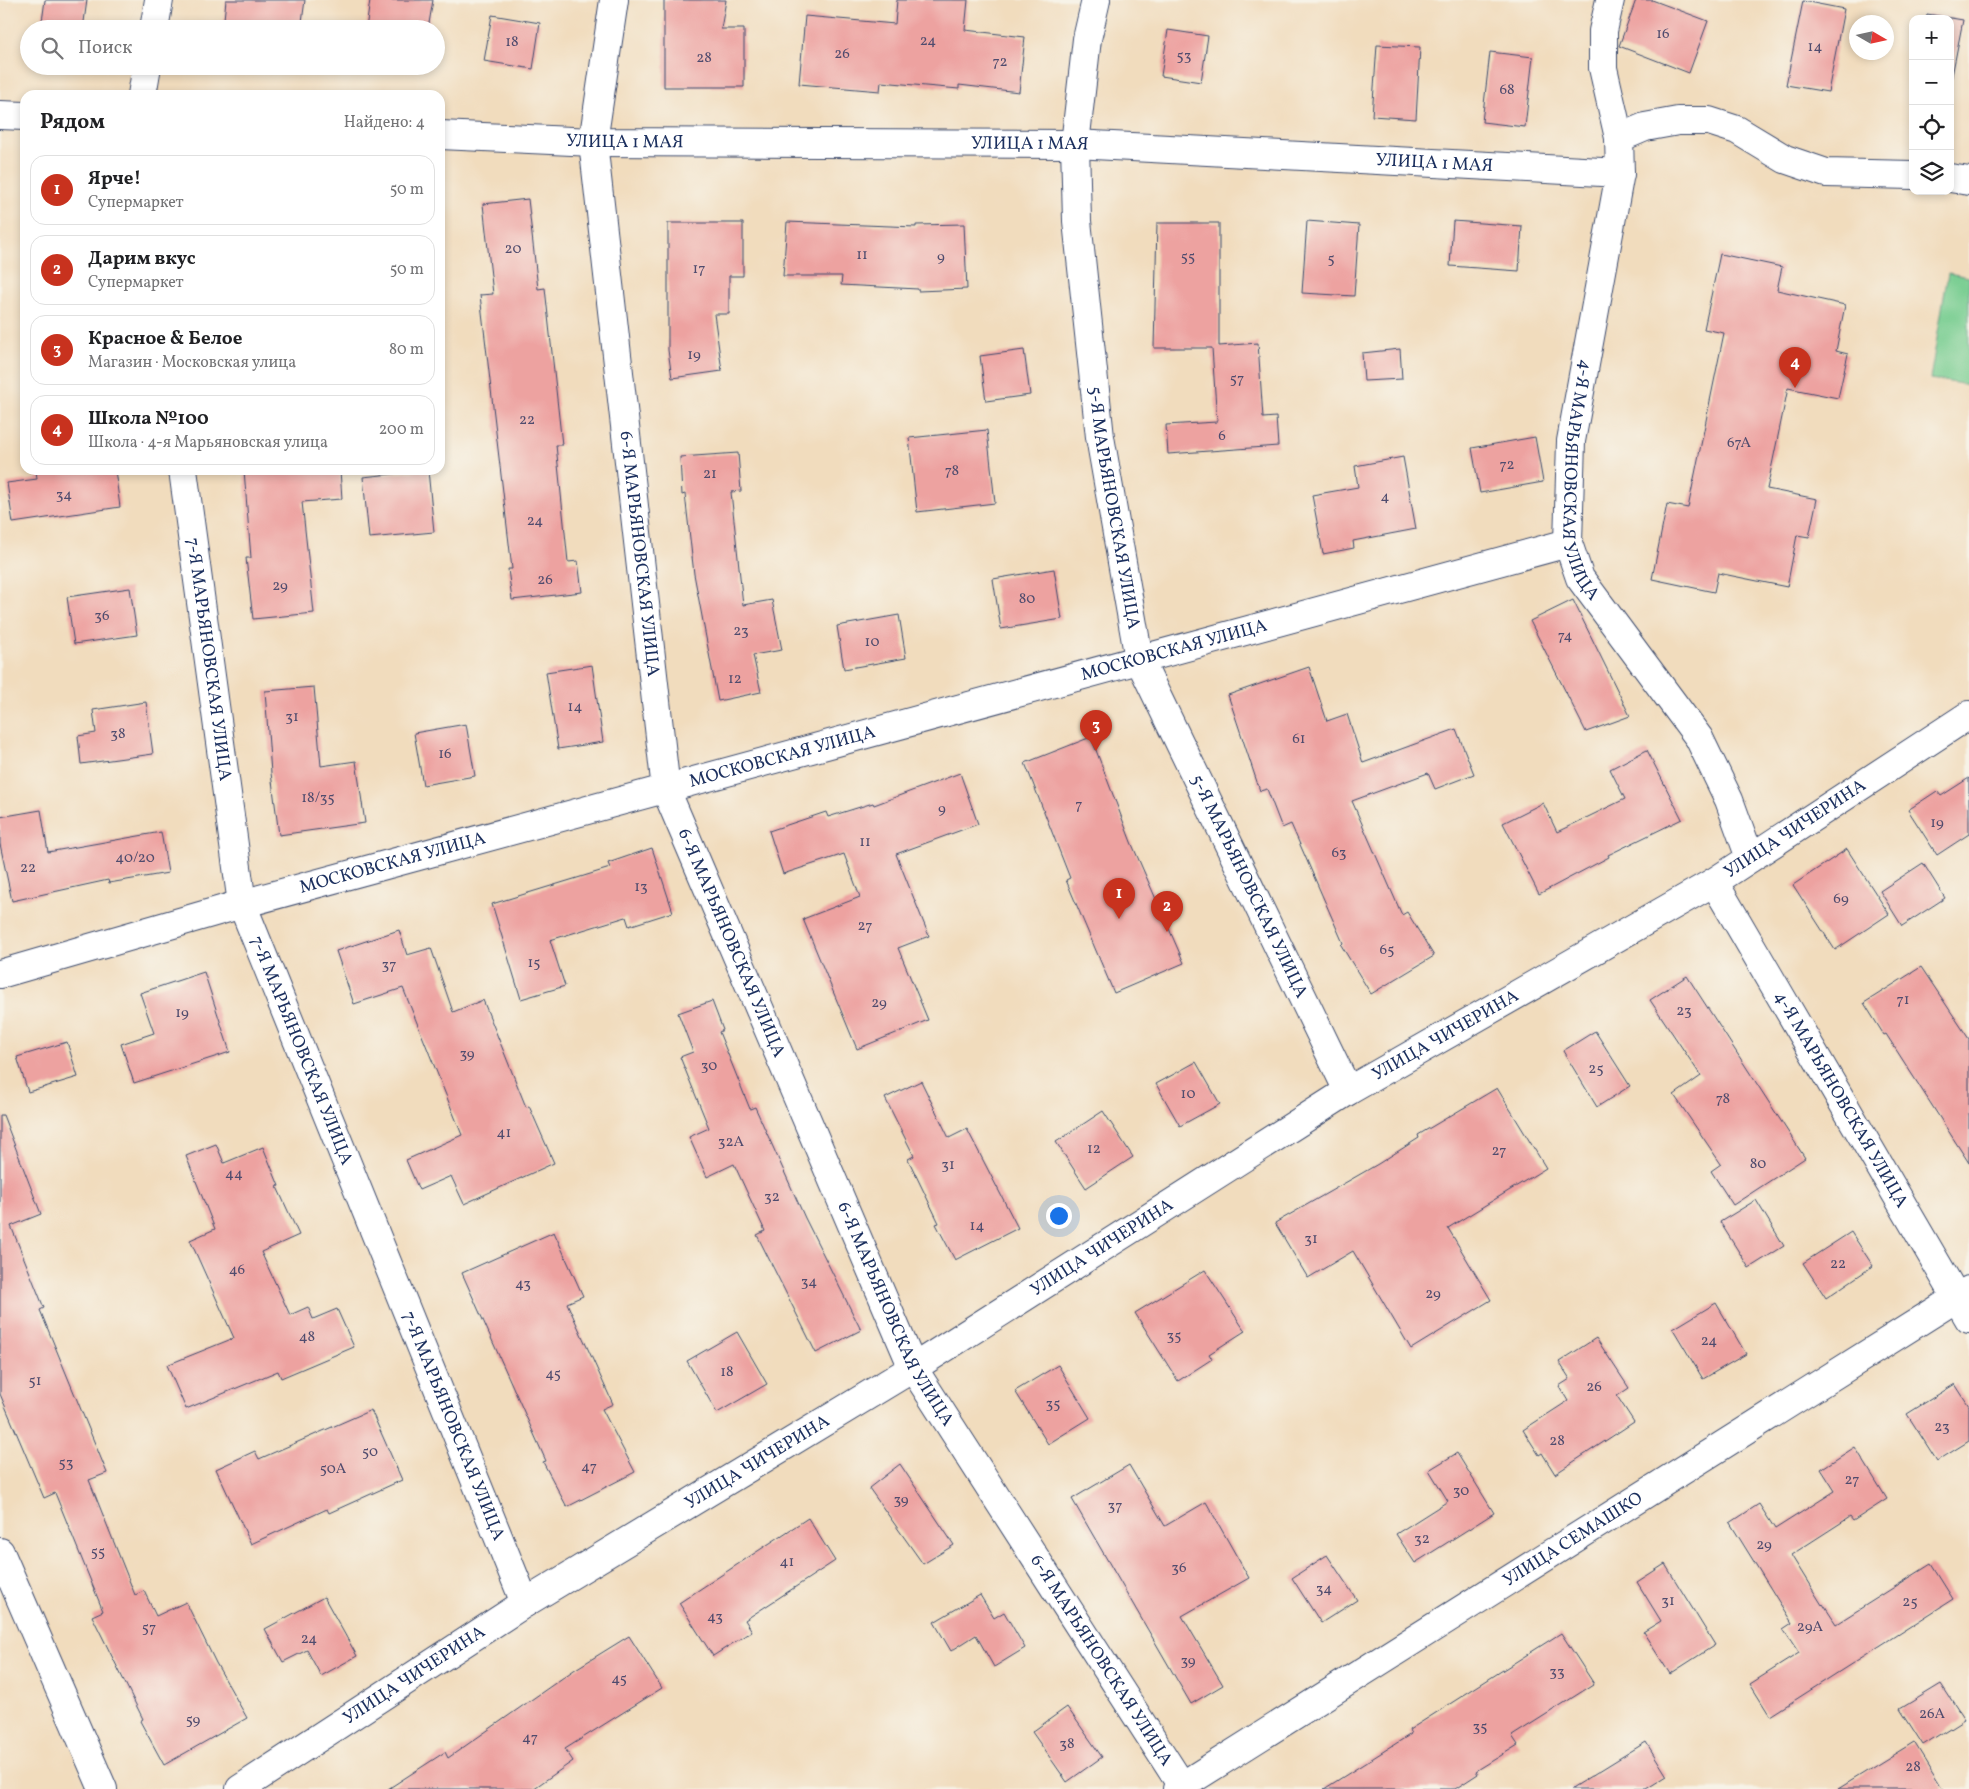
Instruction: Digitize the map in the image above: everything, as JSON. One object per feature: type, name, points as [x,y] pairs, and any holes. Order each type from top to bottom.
[{"type":"street","points":[[156,20],[159,0]]},
{"type":"street","name":"6-Я МАРЬЯНОВСКАЯ УЛИЦА","points":[[614,0],[593,142],[666,790],[913,1368],[1181,1788]]},
{"type":"street","name":"5-Я МАРЬЯНОВСКАЯ УЛИЦА","points":[[1096,0],[1087,39],[1075,144],[1077,221],[1100,437],[1139,659],[1348,1091]]},
{"type":"street","name":"4-Я МАРЬЯНОВСКАЯ УЛИЦА","points":[[1610,0],[1603,31],[1603,68],[1619,138],[1620,173],[1571,442],[1568,543],[1580,578],[1699,738],[1729,800],[1750,858]]},
{"type":"street","points":[[143,90],[145,75]]},
{"type":"street","points":[[0,115],[20,116]]},
{"type":"street","points":[[1619,138],[1644,128],[1678,121],[1709,121],[1737,130],[1785,159],[1826,173],[1909,175]]},
{"type":"street","name":"УЛИЦА 1 МАЯ","points":[[445,136],[593,142],[1075,144],[1620,173]]},
{"type":"street","points":[[1954,179],[1969,181]]},
{"type":"street","name":"7-Я МАРЬЯНОВСКАЯ УЛИЦА","points":[[185,475],[242,904],[525,1603]]},
{"type":"street","name":"МОСКОВСКАЯ УЛИЦА","points":[[0,974],[242,904],[1568,543]]},
{"type":"street","name":"УЛИЦА ЧИЧЕРИНА","points":[[240,1789],[525,1603],[913,1368],[1348,1091],[1714,882],[1969,715]]},
{"type":"street","name":"4-Я МАРЬЯНОВСКАЯ УЛИЦА","points":[[1714,882],[1964,1302]]},
{"type":"street","name":"УЛИЦА СЕМАШКО","points":[[1181,1788],[1964,1302]]},
{"type":"street","points":[[0,1552],[103,1789]]},
{"type":"green space","points":[[1948,273],[1969,277],[1969,385],[1930,379]]},
{"type":"building","points":[[45,0],[87,0],[84,20],[42,20]]},
{"type":"building","points":[[226,0],[305,0],[302,20],[224,20]]},
{"type":"building","points":[[370,0],[433,0],[430,20],[367,20]]},
{"type":"building","points":[[664,0],[726,0],[721,29],[744,29],[744,87],[664,87]]},
{"type":"building","points":[[897,0],[968,0],[965,30],[1025,37],[1019,92],[959,85],[959,89],[881,82],[880,91],[799,84],[805,16],[895,24]]},
{"type":"building","points":[[1636,0],[1652,0],[1708,21],[1689,73],[1619,46]]},
{"type":"building","points":[[1803,1],[1844,9],[1828,92],[1786,85]]},
{"type":"building","points":[[492,15],[540,23],[533,69],[484,61]]},
{"type":"building","points":[[1954,18],[1963,20],[1954,66]]},
{"type":"building","points":[[1168,30],[1208,36],[1201,82],[1161,76]]},
{"type":"building","points":[[1377,45],[1420,47],[1416,119],[1372,116]]},
{"type":"building","points":[[1490,52],[1533,57],[1525,127],[1482,122]]},
{"type":"building","points":[[528,199],[538,289],[545,288],[562,445],[556,445],[568,562],[578,561],[582,592],[512,600],[508,569],[512,569],[480,295],[493,294],[483,204]]},
{"type":"building","points":[[1307,221],[1359,225],[1354,296],[1302,293]]},
{"type":"building","points":[[1453,221],[1522,226],[1519,271],[1450,266]]},
{"type":"building","points":[[787,222],[916,227],[916,225],[964,224],[967,289],[918,291],[918,289],[841,285],[842,276],[783,276]]},
{"type":"building","points":[[668,223],[743,223],[743,276],[729,276],[729,314],[714,314],[722,371],[672,378],[668,350]]},
{"type":"building","points":[[1157,223],[1219,223],[1219,346],[1258,343],[1263,418],[1276,417],[1278,446],[1168,454],[1166,425],[1217,422],[1212,348],[1154,348]]},
{"type":"building","points":[[1720,254],[1782,267],[1777,290],[1845,305],[1836,351],[1848,354],[1838,398],[1788,388],[1767,489],[1817,499],[1809,537],[1797,535],[1787,587],[1718,573],[1714,592],[1652,579],[1667,504],[1688,508],[1724,333],[1704,329]]},
{"type":"building","points":[[1400,349],[1402,379],[1364,381],[1362,353]]},
{"type":"building","points":[[1024,350],[1030,395],[986,401],[980,356]]},
{"type":"building","points":[[987,430],[995,503],[917,512],[909,438]]},
{"type":"building","points":[[1535,437],[1543,482],[1480,493],[1472,448]]},
{"type":"building","points":[[738,453],[741,491],[731,492],[743,605],[772,600],[782,650],[753,655],[761,692],[718,701],[694,574],[685,494],[682,495],[680,457]]},
{"type":"building","points":[[1403,457],[1416,529],[1353,541],[1354,548],[1323,554],[1312,495],[1358,487],[1355,466]]},
{"type":"building","points":[[37,475],[116,475],[120,507],[13,523],[7,483],[37,479]]},
{"type":"building","points":[[244,475],[340,475],[342,499],[302,502],[314,613],[253,619],[246,558],[251,558]]},
{"type":"building","points":[[428,475],[434,532],[369,538],[363,477]]},
{"type":"building","points":[[1054,569],[1062,619],[1001,629],[993,579]]},
{"type":"building","points":[[130,588],[137,635],[74,644],[67,597]]},
{"type":"building","points":[[1573,600],[1630,716],[1586,732],[1530,621]]},
{"type":"building","points":[[899,615],[906,658],[844,669],[837,626]]},
{"type":"building","points":[[592,665],[603,742],[558,749],[546,672]]},
{"type":"building","points":[[1309,667],[1327,721],[1347,714],[1363,763],[1456,729],[1474,774],[1435,789],[1428,773],[1352,801],[1402,915],[1407,912],[1434,956],[1371,994],[1341,945],[1343,943],[1291,824],[1282,828],[1267,789],[1260,791],[1228,695]]},
{"type":"building","points":[[314,687],[321,766],[356,761],[365,823],[279,835],[271,773],[265,691]]},
{"type":"building","points":[[146,702],[153,754],[81,764],[78,736],[96,733],[93,710]]},
{"type":"building","points":[[466,724],[475,776],[423,785],[414,733]]},
{"type":"building","points":[[1091,737],[1131,842],[1184,963],[1114,993],[1066,880],[1070,878],[1025,763]]},
{"type":"building","points":[[1647,750],[1682,819],[1608,855],[1609,857],[1539,894],[1503,823],[1543,803],[1557,832],[1625,799],[1610,769]]},
{"type":"building","points":[[960,773],[978,824],[896,854],[929,936],[898,948],[928,1020],[857,1049],[803,919],[860,897],[844,854],[783,874],[769,831],[826,812],[828,817],[873,803],[874,805]]},
{"type":"building","points":[[1969,778],[1969,834],[1937,855],[1908,810],[1937,791],[1941,796]]},
{"type":"building","points":[[41,810],[48,852],[161,832],[168,873],[109,883],[108,880],[12,901],[0,844],[0,817]]},
{"type":"building","points":[[652,848],[673,912],[629,926],[626,917],[550,940],[565,986],[521,999],[492,904],[610,868],[608,863]]},
{"type":"building","points":[[1847,849],[1889,914],[1835,950],[1793,885]]},
{"type":"building","points":[[1923,863],[1945,898],[1902,926],[1880,891]]},
{"type":"building","points":[[399,930],[407,955],[431,948],[453,1012],[483,1000],[526,1107],[529,1106],[554,1163],[464,1204],[451,1176],[419,1190],[406,1160],[462,1135],[403,988],[354,1004],[336,951]]},
{"type":"building","points":[[1921,967],[1969,1039],[1969,1163],[1864,1003]]},
{"type":"building","points":[[204,972],[230,1052],[134,1083],[121,1044],[154,1033],[140,993]]},
{"type":"building","points":[[1687,976],[1805,1158],[1733,1205],[1711,1171],[1721,1164],[1674,1095],[1701,1076],[1650,1000]]},
{"type":"building","points":[[712,1001],[723,1030],[719,1032],[750,1109],[755,1107],[805,1218],[861,1330],[816,1353],[757,1235],[765,1231],[734,1164],[707,1177],[689,1137],[709,1128],[680,1057],[693,1052],[678,1013]]},
{"type":"building","points":[[1595,1031],[1630,1086],[1597,1107],[1563,1051]]},
{"type":"building","points":[[67,1042],[78,1077],[28,1092],[17,1057]]},
{"type":"building","points":[[1196,1062],[1220,1104],[1180,1126],[1156,1084]]},
{"type":"building","points":[[921,1081],[949,1138],[967,1129],[1018,1228],[955,1260],[936,1224],[939,1223],[908,1159],[914,1156],[885,1098]]},
{"type":"building","points":[[1497,1088],[1546,1168],[1448,1228],[1491,1300],[1411,1349],[1353,1251],[1308,1278],[1275,1223],[1378,1164],[1419,1138],[1418,1135]]},
{"type":"building","points":[[1103,1111],[1133,1157],[1086,1188],[1056,1142]]},
{"type":"building","points":[[0,1115],[3,1115],[41,1214],[11,1226],[44,1308],[40,1310],[107,1473],[89,1480],[135,1595],[144,1591],[156,1616],[186,1602],[216,1663],[247,1718],[164,1765],[140,1721],[143,1719],[92,1616],[103,1611],[55,1493],[44,1498],[0,1394]]},
{"type":"building","points":[[216,1144],[224,1163],[263,1147],[279,1186],[277,1187],[299,1235],[261,1252],[290,1315],[308,1307],[313,1319],[337,1309],[354,1347],[281,1378],[278,1371],[186,1409],[167,1365],[234,1338],[190,1240],[215,1229],[186,1156]]},
{"type":"building","points":[[1756,1200],[1784,1246],[1749,1268],[1720,1222]]},
{"type":"building","points":[[554,1232],[583,1296],[567,1303],[613,1404],[602,1409],[635,1472],[567,1507],[543,1462],[546,1461],[462,1273]]},
{"type":"building","points":[[1851,1232],[1873,1266],[1826,1298],[1803,1263]]},
{"type":"building","points":[[1205,1270],[1245,1331],[1209,1354],[1212,1359],[1178,1381],[1135,1313]]},
{"type":"building","points":[[1716,1303],[1746,1354],[1703,1379],[1673,1329]]},
{"type":"building","points":[[737,1332],[767,1384],[717,1413],[687,1361]]},
{"type":"building","points":[[1596,1338],[1629,1388],[1617,1396],[1634,1422],[1555,1474],[1542,1453],[1539,1455],[1523,1430],[1568,1401],[1559,1386],[1570,1379],[1559,1362]]},
{"type":"building","points":[[1058,1365],[1090,1418],[1048,1444],[1015,1391]]},
{"type":"building","points":[[1955,1384],[1969,1406],[1969,1441],[1937,1461],[1907,1414]]},
{"type":"building","points":[[371,1410],[402,1480],[329,1513],[327,1509],[251,1544],[216,1469],[255,1451],[259,1459]]},
{"type":"building","points":[[1855,1447],[1887,1499],[1853,1521],[1850,1517],[1791,1555],[1822,1605],[1836,1624],[1931,1564],[1953,1599],[1770,1716],[1750,1684],[1799,1653],[1783,1629],[1792,1623],[1730,1523],[1759,1504],[1775,1529],[1835,1491],[1821,1469]]},
{"type":"building","points":[[1457,1453],[1494,1513],[1415,1563],[1396,1534],[1448,1501],[1429,1470]]},
{"type":"building","points":[[900,1464],[954,1545],[923,1564],[869,1488]]},
{"type":"building","points":[[1129,1465],[1165,1526],[1206,1502],[1249,1578],[1182,1616],[1223,1685],[1191,1704],[1072,1499]]},
{"type":"building","points":[[808,1518],[835,1561],[745,1620],[752,1631],[713,1656],[679,1603]]},
{"type":"building","points":[[1327,1555],[1357,1600],[1321,1623],[1292,1578]]},
{"type":"building","points":[[1665,1564],[1715,1645],[1670,1674],[1643,1632],[1661,1621],[1637,1582]]},
{"type":"building","points":[[980,1595],[994,1618],[1004,1612],[1025,1648],[994,1667],[976,1635],[951,1651],[934,1622]]},
{"type":"building","points":[[324,1597],[357,1656],[321,1676],[307,1650],[283,1662],[265,1629]]},
{"type":"building","points":[[1561,1633],[1594,1684],[1512,1736],[1518,1745],[1476,1771],[1478,1774],[1455,1789],[1324,1789],[1411,1734],[1409,1730]]},
{"type":"building","points":[[629,1636],[662,1688],[565,1749],[573,1761],[533,1789],[388,1789],[445,1752],[448,1758],[574,1670]]},
{"type":"building","points":[[1941,1684],[1964,1719],[1923,1745],[1900,1709]]},
{"type":"building","points":[[1067,1707],[1102,1757],[1067,1782],[1032,1732]]},
{"type":"building","points":[[1646,1742],[1667,1776],[1646,1789],[1570,1789]]},
{"type":"building","points":[[1914,1742],[1943,1789],[1838,1789]]},
{"type":"place","name":"Школа №100","points":[[1795,388]]},
{"type":"place","name":"Красное & Белое","points":[[1096,751]]},
{"type":"place","name":"Ярче!","points":[[1119,919]]},
{"type":"place","name":"Дарим вкус","points":[[1167,932]]}]
